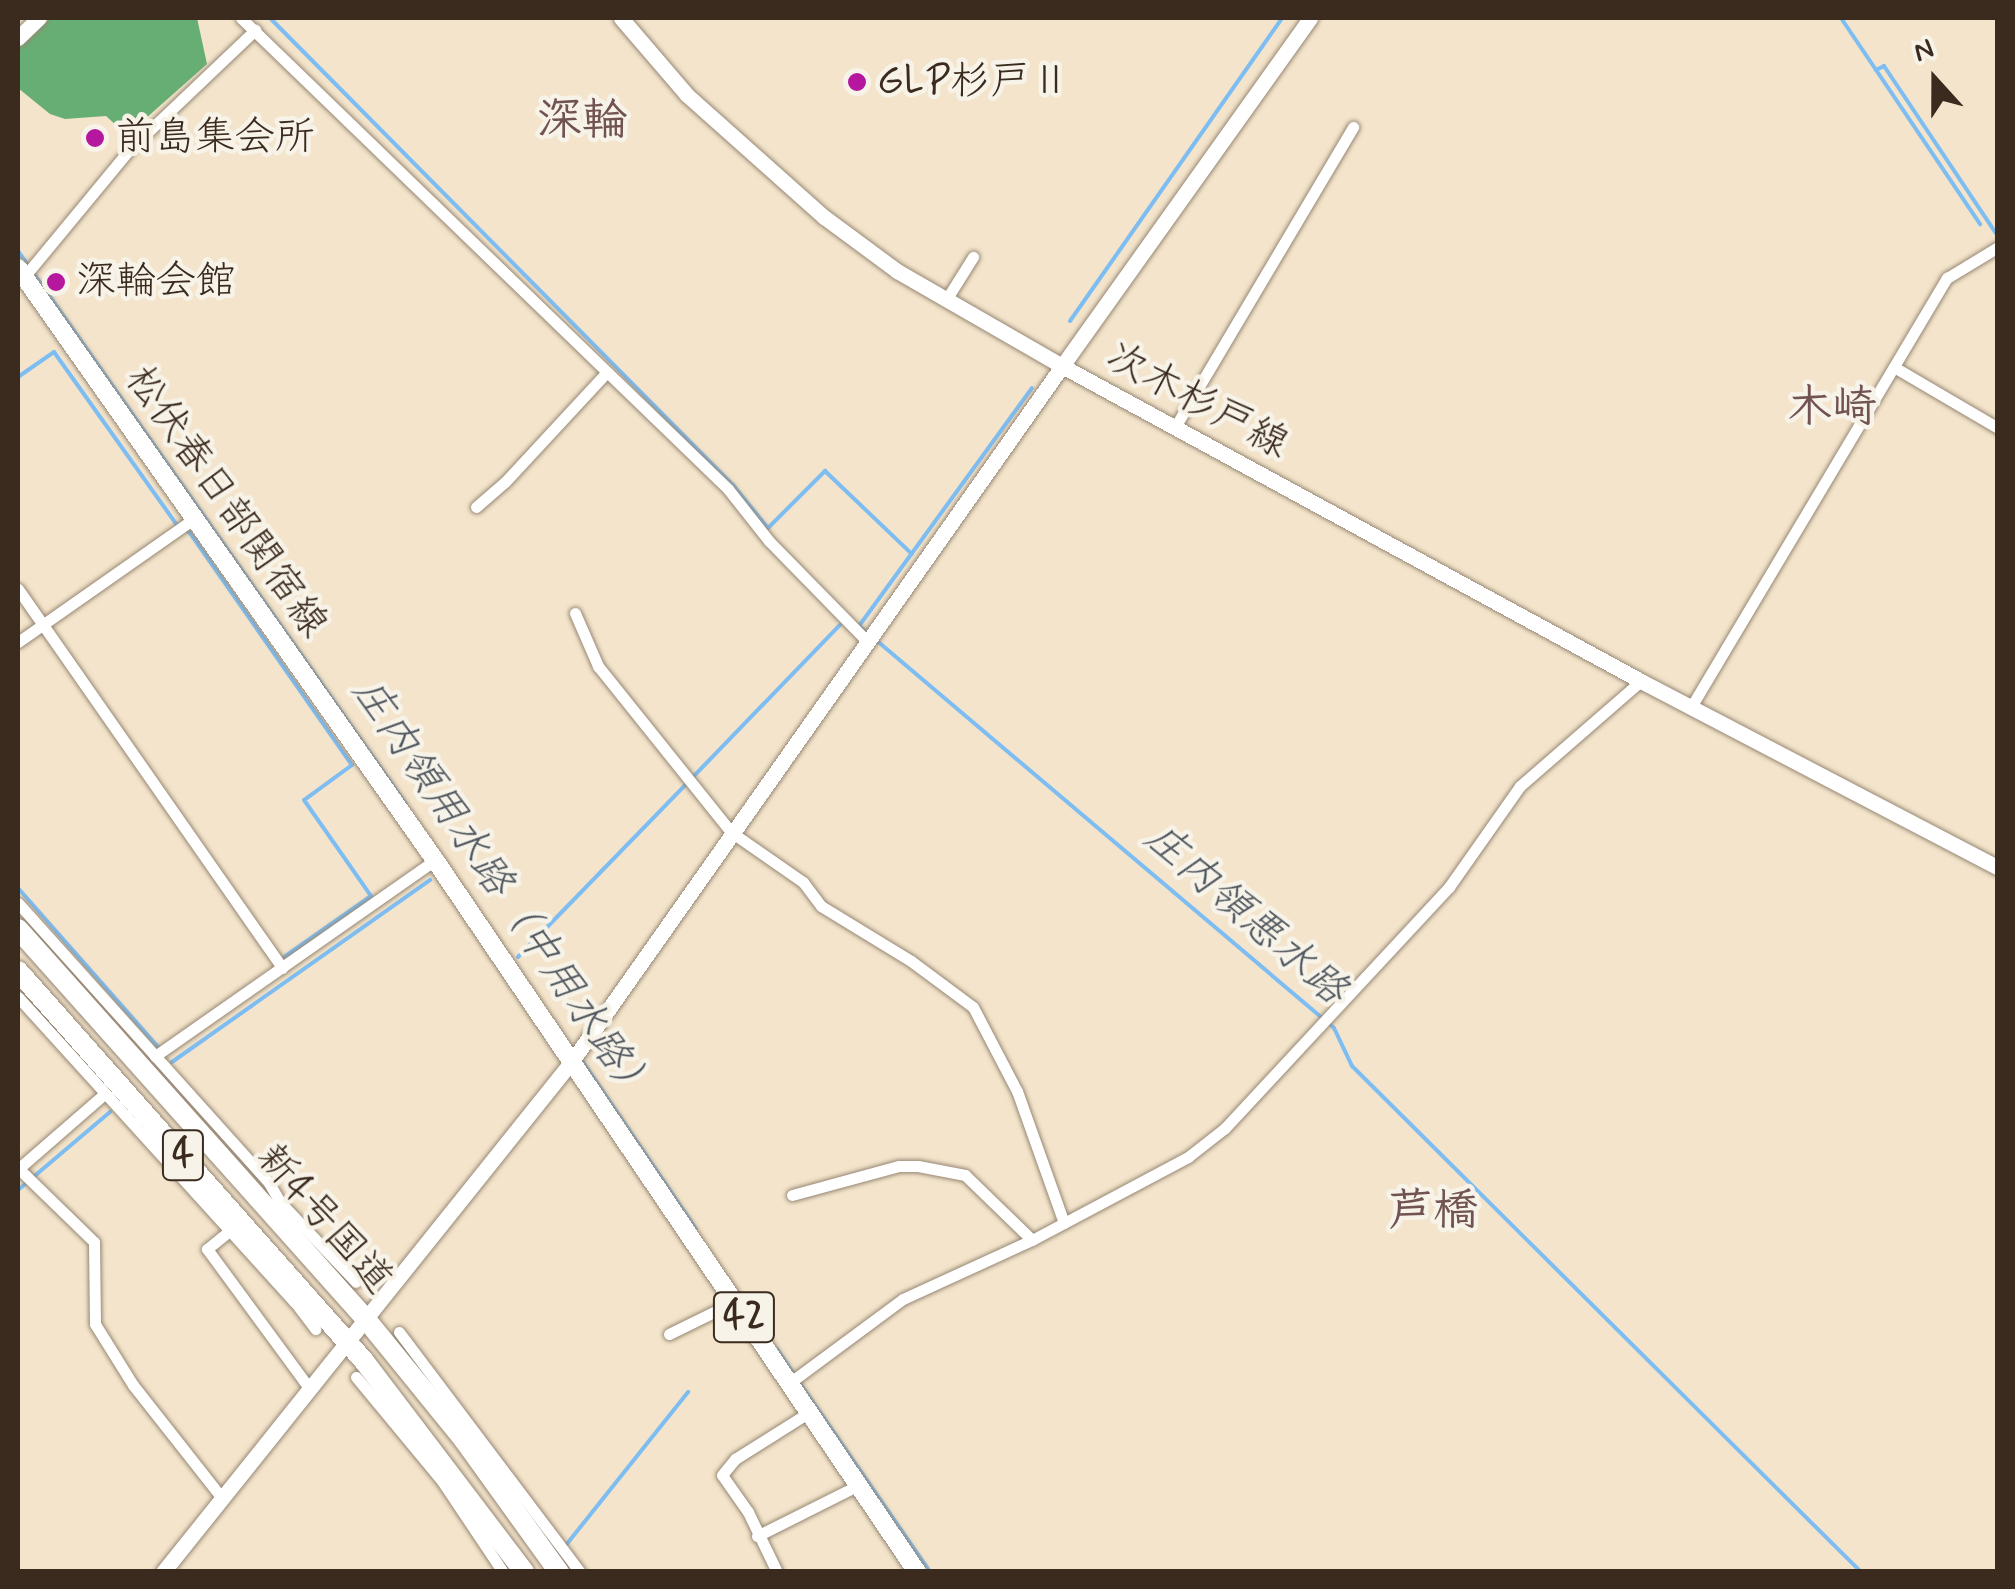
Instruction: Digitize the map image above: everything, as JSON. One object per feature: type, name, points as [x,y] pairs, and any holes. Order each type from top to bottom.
[{"type":"highway","name":"新4号国道","points":[[18,929],[287,1220],[365,1318],[468,1436],[558,1572]]},
{"type":"highway","name":"新4号国道","points":[[18,971],[288,1284],[347,1340],[438,1465],[524,1572]]},
{"type":"main road","points":[[18,38],[39,18]]},
{"type":"main road","points":[[621,18],[688,95],[752,157],[868,249],[946,300],[1062,366],[1310,18]]},
{"type":"main road","name":"松伏春日部関宿線","points":[[21,273],[434,860],[917,1572]]},
{"type":"main road","name":"次木杉戸線","points":[[163,1572],[572,1061],[1062,366],[1642,681],[1998,868]]},
{"type":"street","points":[[241,18],[728,489],[769,541],[866,640]]},
{"type":"street","points":[[21,273],[130,149],[254,30]]},
{"type":"street","points":[[1176,427],[1353,127]]},
{"type":"street","points":[[1692,707],[1947,278],[1998,248]]},
{"type":"street","points":[[946,300],[973,257]]},
{"type":"street","points":[[1894,367],[1998,428]]},
{"type":"street","points":[[476,507],[505,482],[607,372]]},
{"type":"street","points":[[18,642],[194,518]]},
{"type":"street","points":[[18,589],[282,968]]},
{"type":"street","points":[[575,613],[598,666],[731,832],[803,882],[821,906],[911,961],[973,1007],[1016,1091],[1064,1223]]},
{"type":"street","points":[[788,1384],[904,1299],[1032,1240],[1188,1157],[1225,1128],[1449,887],[1520,786],[1642,681]]},
{"type":"street","points":[[154,1056],[434,860]]},
{"type":"street","points":[[18,903],[154,1056],[287,1220],[356,1282]]},
{"type":"street","points":[[18,997],[228,1232],[288,1284],[314,1329]]},
{"type":"street","points":[[104,1094],[18,1169],[94,1242],[95,1324],[133,1385],[222,1498]]},
{"type":"street","points":[[792,1195],[899,1166],[918,1166],[965,1175],[1032,1240]]},
{"type":"street","points":[[228,1232],[208,1249],[309,1388]]},
{"type":"street","points":[[669,1334],[734,1302]]},
{"type":"street","points":[[399,1332],[449,1395],[468,1436],[510,1475],[580,1572]]},
{"type":"street","points":[[356,1378],[438,1465],[502,1572]]},
{"type":"street","points":[[777,1572],[756,1536],[748,1512],[722,1475],[735,1460],[808,1413]]},
{"type":"street","points":[[756,1536],[860,1485]]},
{"type":"green space","points":[[50,18],[197,18],[207,64],[127,135],[106,116],[65,119],[50,114],[18,88],[18,48]]},
{"type":"waterway","points":[[270,18],[733,485],[768,528],[825,471],[912,554]]},
{"type":"waterway","points":[[1070,321],[1282,18]]},
{"type":"waterway","points":[[1841,18],[1980,224]]},
{"type":"waterway","points":[[1876,70],[1884,66],[1998,236]]},
{"type":"waterway","name":"庄内領用水路（中用水路）","points":[[18,251],[406,804]]},
{"type":"waterway","points":[[18,377],[54,352],[177,525],[190,533],[352,765],[304,800],[371,896],[284,957]]},
{"type":"waterway","points":[[868,634],[859,626],[1032,388]]},
{"type":"waterway","points":[[692,778],[840,625]]},
{"type":"waterway","name":"庄内領悪水路","points":[[876,640],[1334,1028],[1352,1066],[1861,1572]]},
{"type":"waterway","points":[[518,957],[688,782]]},
{"type":"waterway","points":[[172,1062],[430,880]]},
{"type":"waterway","points":[[18,888],[158,1047]]},
{"type":"waterway","name":"庄内領用水路（中用水路）","points":[[581,1059],[696,1229]]},
{"type":"waterway","points":[[18,1190],[110,1112]]},
{"type":"waterway","name":"庄内領用水路（中用水路）","points":[[777,1349],[794,1374]]},
{"type":"waterway","name":"庄内領用水路（中用水路）","points":[[799,1382],[930,1572]]},
{"type":"waterway","points":[[566,1545],[688,1392]]},
{"type":"place","name":"GLP杉戸Ⅱ","points":[[857,82]]},
{"type":"place","name":"前島集会所","points":[[95,138]]},
{"type":"place","name":"深輪会館","points":[[56,282]]},
{"type":"district","name":"深輪","points":[[582,122]]},
{"type":"district","name":"木崎","points":[[1832,409]]},
{"type":"district","name":"芦橋","points":[[1433,1212]]}]
